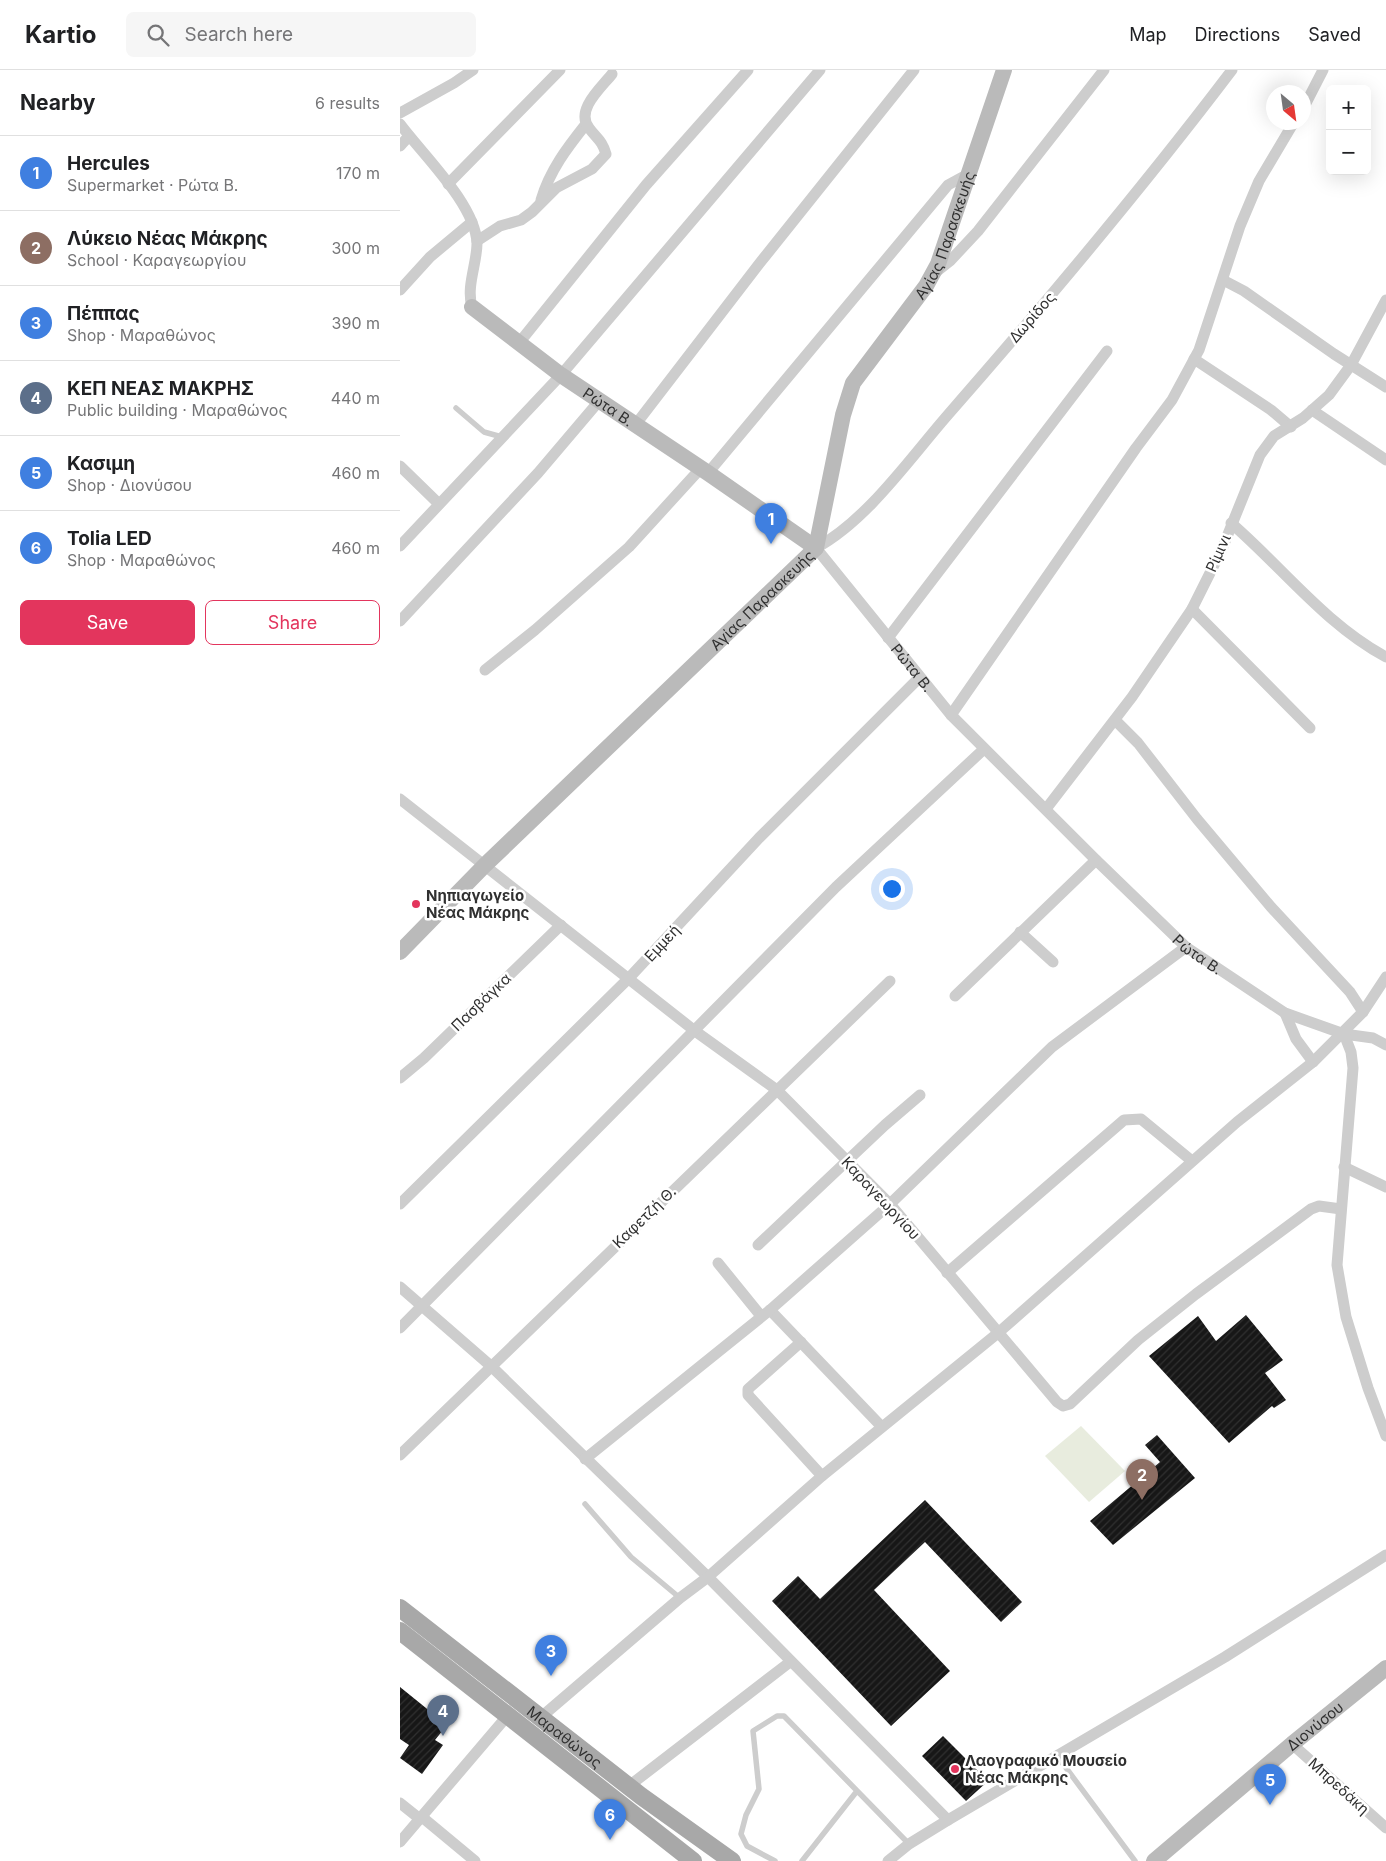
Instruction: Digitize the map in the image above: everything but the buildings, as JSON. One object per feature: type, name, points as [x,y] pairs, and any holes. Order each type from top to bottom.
[{"type":"main road","name":"Μαραθώνος","points":[[400,1608],[629,1786],[732,1861]]},
{"type":"main road","name":"Μαραθώνος","points":[[400,1631],[693,1861]]},
{"type":"street","points":[[400,113],[454,84],[473,70]]},
{"type":"street","points":[[448,184],[560,70]]},
{"type":"street","points":[[519,343],[646,185],[748,70]]},
{"type":"street","points":[[400,546],[561,375],[820,70]]},
{"type":"street","points":[[636,424],[764,256],[914,70]]},
{"type":"street","name":"Αγίας Παρασκευής","points":[[400,952],[485,866],[816,548],[843,415],[852,383],[926,286],[944,250],[1004,70]]},
{"type":"street","points":[[931,276],[950,261],[978,231],[1104,70]]},
{"type":"street","name":"Δωρίδος","points":[[816,548],[832,540],[862,512],[1011,343],[1157,168],[1232,70]]},
{"type":"street","points":[[1311,93],[1323,70]]},
{"type":"street","points":[[477,241],[500,226],[521,220],[532,212],[541,200],[556,188],[592,169],[606,154],[603,143],[586,124],[585,112],[590,102],[612,74]]},
{"type":"street","points":[[400,124],[463,202],[472,222],[477,241],[475,268],[469,296],[472,308]]},
{"type":"street","points":[[541,200],[546,182],[557,160],[586,124]]},
{"type":"street","points":[[952,714],[1136,448],[1172,400],[1194,359],[1223,280],[1240,226],[1259,181],[1289,130]]},
{"type":"street","points":[[400,146],[409,136]]},
{"type":"street","points":[[485,670],[542,624],[629,547],[704,470],[948,185],[970,174]]},
{"type":"street","points":[[400,290],[430,257],[472,222]]},
{"type":"street","points":[[1223,280],[1244,291],[1386,387]]},
{"type":"street","name":"Ρίμινι","points":[[1046,809],[1115,720],[1192,609],[1222,548],[1260,455],[1274,436],[1291,426],[1328,395],[1351,364],[1386,300]]},
{"type":"street","name":"Ρώτα Β.","points":[[472,308],[561,375],[704,470],[816,548],[919,678],[984,749],[1186,947],[1285,1013],[1344,1034],[1373,1038],[1386,1045]]},
{"type":"street","points":[[888,638],[1107,351]]},
{"type":"street","points":[[1194,359],[1271,410],[1291,426]]},
{"type":"street","points":[[400,621],[538,472],[600,400]]},
{"type":"street","points":[[1312,410],[1386,460]]},
{"type":"street","points":[[400,466],[439,504]]},
{"type":"street","points":[[1231,524],[1341,627],[1364,645],[1386,657]]},
{"type":"street","points":[[1192,609],[1310,728]]},
{"type":"street","name":"Εμμεή","points":[[400,1204],[629,978],[759,838],[919,678]]},
{"type":"street","points":[[1115,720],[1138,743],[1197,819],[1271,907],[1350,992],[1363,1012]]},
{"type":"street","points":[[400,1328],[696,1031],[836,887],[984,749]]},
{"type":"street","name":"Καραγεωργίου","points":[[400,798],[696,1031],[777,1090],[890,1204],[1057,1402],[1063,1406],[1070,1404],[1138,1340],[1196,1294],[1311,1209],[1319,1206],[1341,1209]]},
{"type":"street","points":[[955,996],[1096,860]]},
{"type":"street","name":"Πασβάγκα","points":[[400,1078],[424,1058],[561,925]]},
{"type":"street","points":[[1020,932],[1053,962]]},
{"type":"street","points":[[585,1459],[765,1313],[890,1204],[1052,1047],[1186,947]]},
{"type":"street","points":[[540,1718],[680,1598],[708,1577],[881,1426],[998,1333],[1192,1161],[1313,1062],[1344,1034],[1363,1012],[1386,977]]},
{"type":"street","name":"Καφετζή Θ.","points":[[400,1455],[890,981]]},
{"type":"street","points":[[1285,1013],[1296,1039],[1313,1062]]},
{"type":"street","points":[[1344,1034],[1351,1052],[1353,1068],[1337,1265],[1346,1317],[1368,1388],[1386,1436]]},
{"type":"street","points":[[758,1245],[920,1095]]},
{"type":"street","points":[[947,1273],[1124,1120],[1142,1119],[1192,1161]]},
{"type":"street","points":[[1344,1167],[1386,1187]]},
{"type":"street","points":[[718,1263],[765,1313],[801,1342],[881,1426]]},
{"type":"street","points":[[400,1287],[492,1367],[708,1577],[948,1820]]},
{"type":"street","points":[[801,1342],[748,1389],[748,1395],[822,1476]]},
{"type":"street","points":[[888,1861],[909,1844],[948,1820],[1225,1657],[1386,1555]]},
{"type":"street","points":[[629,1786],[790,1662]]},
{"type":"street","name":"Διονύσου","points":[[1154,1861],[1292,1744],[1386,1668]]},
{"type":"street","points":[[400,1842],[508,1715]]},
{"type":"street","name":"Μπρεδάκη","points":[[1292,1744],[1386,1828]]},
{"type":"street","points":[[400,1803],[474,1861]]},
{"type":"lane","points":[[456,408],[484,432],[502,437]]},
{"type":"lane","points":[[586,1504],[631,1557],[680,1598]]},
{"type":"lane","points":[[775,1861],[747,1846],[741,1834],[746,1816],[759,1789],[753,1731],[777,1716],[784,1716],[909,1844]]},
{"type":"lane","points":[[1058,1756],[1134,1861]]},
{"type":"lane","points":[[802,1861],[858,1791]]},
{"type":"shaded area","points":[[1081,1426],[1125,1471],[1089,1502],[1045,1456]]},
{"type":"place","name":"Hercules","points":[[771,544]]},
{"type":"place","name":"Νηπιαγωγείο Νέας Μάκρης","points":[[416,904]]},
{"type":"place","name":"Λύκειο Νέας Μάκρης","points":[[1142,1500]]},
{"type":"place","name":"Πέππας","points":[[551,1676]]},
{"type":"place","name":"ΚΕΠ ΝΕΑΣ ΜΑΚΡΗΣ","points":[[443,1736]]},
{"type":"place","name":"Λαογραφικό Μουσείο Νέας Μάκρης","points":[[955,1769]]},
{"type":"place","name":"Κασιμη","points":[[1270,1805]]},
{"type":"place","name":"Tolia LED","points":[[610,1840]]}]
